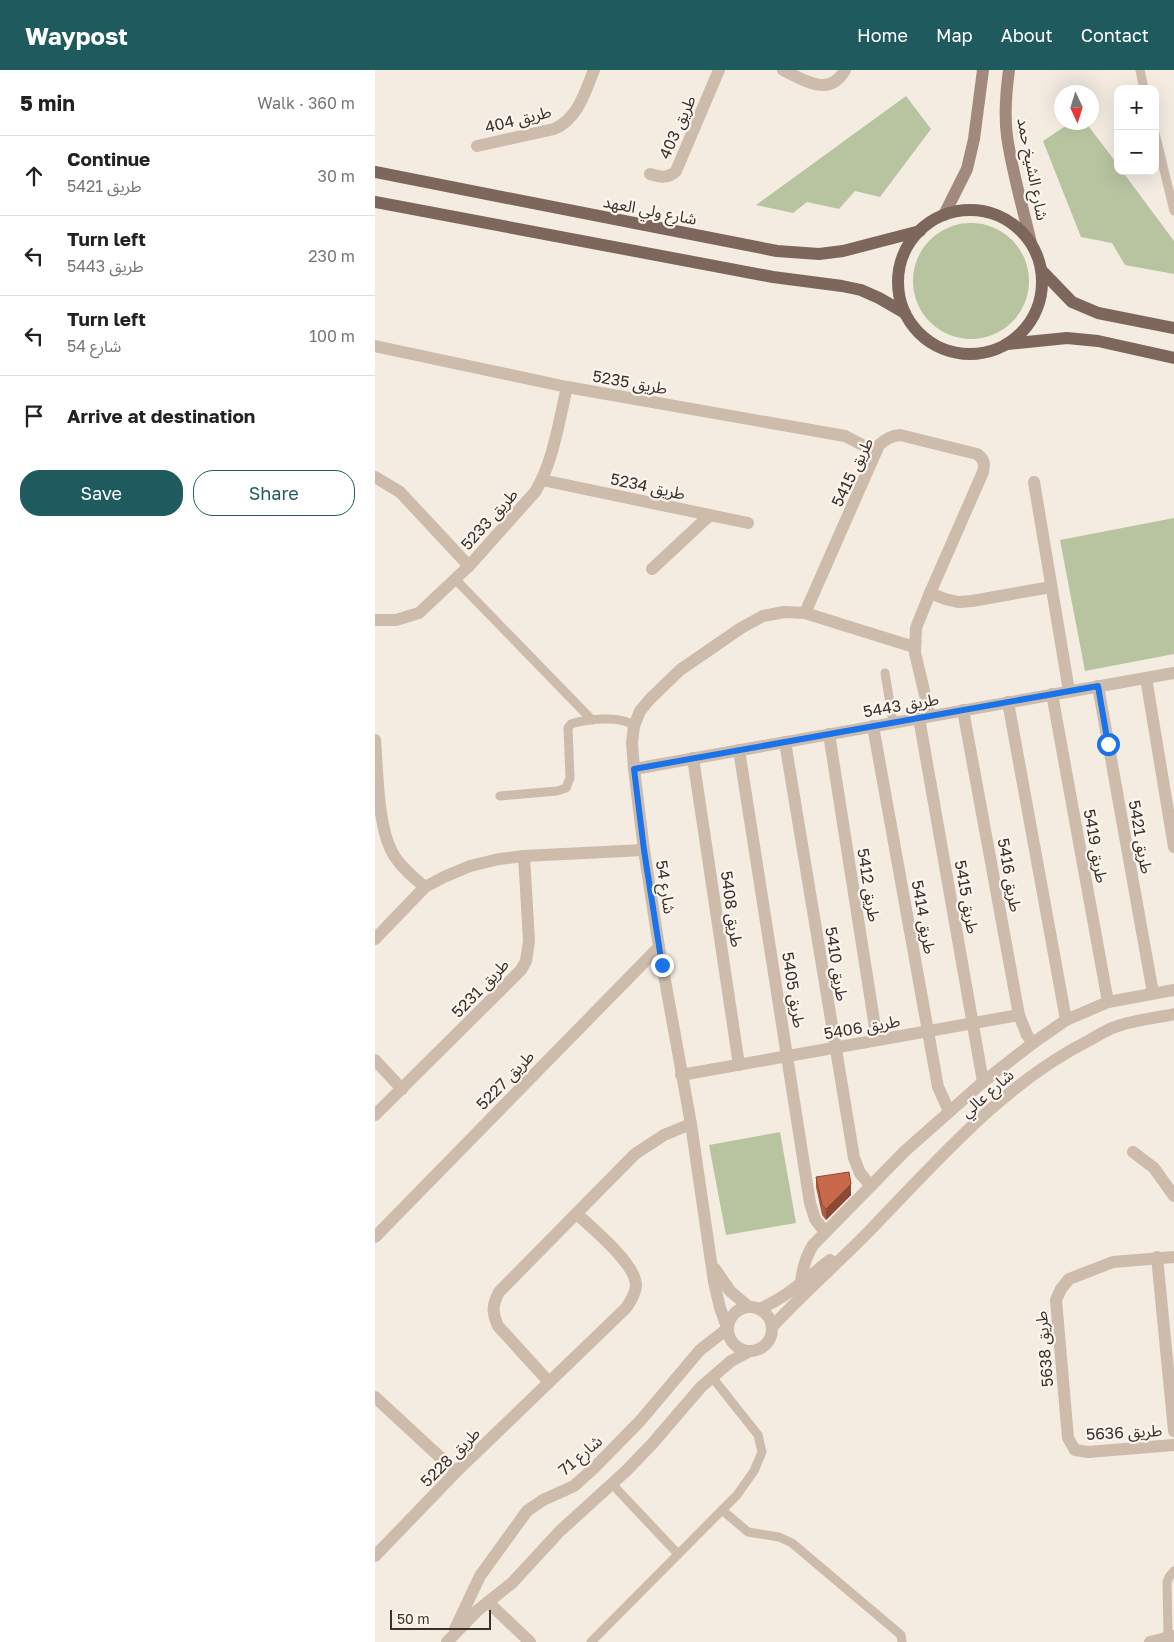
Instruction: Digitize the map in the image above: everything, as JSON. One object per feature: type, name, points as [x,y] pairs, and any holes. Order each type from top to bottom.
[{"type":"main road","points":[[945,215],[967,168],[974,139],[983,70]]},
{"type":"main road","name":"شارع الشيخ حمد","points":[[1009,70],[1005,100],[1007,135],[1012,165],[1031,243]]},
{"type":"main road","name":"شارع ولي العهد","points":[[375,172],[777,251],[819,254],[843,251],[919,231]]},
{"type":"main road","points":[[375,202],[773,277],[842,286],[861,290],[905,313]]},
{"type":"main road","points":[[1007,344],[1023,330],[1035,313],[1042,292],[1042,271],[1031,243],[1014,226],[993,214],[969,210],[945,215],[931,222],[919,231],[906,249],[899,270],[899,292],[905,313],[916,330],[931,342],[949,350],[969,354],[989,351],[1007,344],[1067,338],[1098,341],[1174,358]]},
{"type":"main road","points":[[1042,271],[1072,302],[1098,313],[1174,328]]},
{"type":"street","name":"طريق 404","points":[[477,146],[554,129],[565,123],[577,110],[594,70]]},
{"type":"street","name":"طريق 403","points":[[650,174],[665,177],[676,170],[719,70]]},
{"type":"street","points":[[783,70],[810,83],[821,86],[837,80],[845,70]]},
{"type":"street","name":"طريق 5235","points":[[375,346],[567,387],[845,436],[876,452]]},
{"type":"street","name":"طريق 5233","points":[[375,620],[396,620],[419,613],[469,566],[535,492],[547,466],[567,387]]},
{"type":"street","name":"طريق 5415","points":[[805,613],[879,445],[885,439],[899,435],[977,454],[983,458],[985,465],[983,472],[916,628],[914,647],[983,1082]]},
{"type":"street","points":[[375,476],[400,492],[469,566]]},
{"type":"street","name":"طريق 5234","points":[[542,480],[748,523]]},
{"type":"street","points":[[1034,482],[1069,691]]},
{"type":"street","points":[[652,569],[710,515]]},
{"type":"street","points":[[930,593],[958,602],[1051,587]]},
{"type":"street","name":"شارع 54","points":[[727,1328],[720,1308],[712,1264],[691,1124],[659,946],[644,850],[632,742],[634,726],[640,711],[680,670],[741,628],[763,616],[784,612],[805,613]]},
{"type":"street","points":[[805,613],[914,647]]},
{"type":"street","name":"طريق 5443","points":[[634,769],[1174,673]]},
{"type":"street","points":[[1146,678],[1174,847]]},
{"type":"street","name":"طريق 5421","points":[[1098,686],[1153,993]]},
{"type":"street","name":"طريق 5419","points":[[1052,694],[1108,1002]]},
{"type":"street","points":[[1008,702],[1066,1020]]},
{"type":"street","name":"طريق 5416","points":[[963,710],[1019,1015],[1033,1043]]},
{"type":"street","name":"طريق 5414","points":[[873,726],[938,1087],[949,1111]]},
{"type":"street","name":"طريق 5412","points":[[829,734],[877,1040]]},
{"type":"street","points":[[375,740],[377,795],[387,841],[394,856],[403,868],[425,887]]},
{"type":"street","name":"طريق 5410","points":[[785,742],[854,1158],[860,1173],[871,1186]]},
{"type":"street","name":"طريق 5405","points":[[739,750],[812,1212],[825,1232]]},
{"type":"street","name":"طريق 5408","points":[[693,758],[739,1065]]},
{"type":"street","points":[[375,939],[425,887],[470,866],[499,859],[525,856],[644,850]]},
{"type":"street","name":"طريق 5231","points":[[375,1115],[515,978],[526,961],[529,941],[525,856]]},
{"type":"street","name":"طريق 5227","points":[[375,1237],[659,946]]},
{"type":"street","points":[[801,1284],[802,1270],[806,1257],[813,1245],[905,1151],[983,1082],[1066,1020],[1108,1002],[1174,990]]},
{"type":"street","name":"شارع عالي","points":[[772,1327],[798,1299],[854,1247],[939,1157],[1030,1078],[1065,1053],[1115,1027],[1174,1014]]},
{"type":"street","name":"طريق 5406","points":[[681,1075],[1019,1015]]},
{"type":"street","points":[[375,1060],[402,1089]]},
{"type":"street","points":[[549,1382],[498,1326],[493,1315],[493,1303],[499,1292],[635,1154],[664,1135],[691,1124]]},
{"type":"street","points":[[1133,1152],[1154,1168],[1174,1196]]},
{"type":"street","name":"طريق 5228","points":[[375,1556],[456,1472],[626,1308],[633,1297],[636,1286],[634,1274],[627,1263],[577,1214]]},
{"type":"street","name":"شارع عالي","points":[[754,1308],[773,1303],[801,1284],[832,1258],[854,1247]]},
{"type":"street","name":"طريق 5638","points":[[1075,1450],[1067,1438],[1056,1300],[1061,1289],[1069,1279],[1113,1262],[1174,1257]]},
{"type":"street","points":[[1157,1258],[1174,1431]]},
{"type":"street","name":"شارع 54","points":[[712,1264],[730,1291],[754,1308]]},
{"type":"street","points":[[754,1308],[768,1316],[772,1327],[771,1335],[767,1342],[758,1350],[750,1351],[736,1346],[727,1334],[729,1320],[735,1312],[754,1308]]},
{"type":"street","name":"شارع 71","points":[[449,1640],[480,1576],[527,1511],[543,1500],[574,1486],[641,1420],[675,1382],[700,1350],[727,1328]]},
{"type":"street","name":"شارع 71","points":[[449,1640],[469,1618],[512,1583],[560,1531],[653,1444],[701,1387],[731,1360],[750,1351]]},
{"type":"street","points":[[375,1396],[456,1472]]},
{"type":"street","name":"طريق 5636","points":[[1075,1450],[1088,1452],[1174,1445]]},
{"type":"street","points":[[489,1602],[530,1642]]},
{"type":"street","points":[[1150,1642],[1171,1636]]},
{"type":"lane","points":[[1140,70],[1143,85]]},
{"type":"lane","points":[[1159,149],[1174,211]]},
{"type":"lane","points":[[455,579],[592,720]]},
{"type":"lane","points":[[885,673],[893,722]]},
{"type":"lane","points":[[500,796],[557,791],[566,788],[570,778],[569,726],[573,722],[619,720],[629,722],[634,726]]},
{"type":"lane","points":[[591,1642],[737,1495],[754,1471],[762,1452],[758,1436],[712,1378]]},
{"type":"lane","points":[[612,1484],[678,1554]]},
{"type":"lane","points":[[722,1510],[747,1532],[779,1537],[792,1543],[901,1634],[902,1642]]},
{"type":"lane","points":[[1171,1636],[1167,1582],[1169,1576],[1174,1571]]},
{"type":"green space","points":[[906,96],[931,129],[880,197],[855,191],[839,209],[807,202],[793,213],[756,205]]},
{"type":"green space","points":[[1060,130],[1091,130],[1114,160],[1114,175],[1125,175],[1174,241],[1174,274],[1125,265],[1112,243],[1081,237],[1043,141]]},
{"type":"green space","points":[[971,223],[993,227],[1012,240],[1025,259],[1029,281],[1025,303],[1012,322],[993,335],[971,339],[949,335],[930,322],[917,303],[913,281],[917,259],[930,240],[949,227]]},
{"type":"green space","points":[[1174,518],[1174,654],[1085,671],[1060,540]]},
{"type":"green space","points":[[780,1132],[796,1223],[726,1235],[709,1145]]},
{"type":"building","points":[[849,1172],[851,1184],[826,1209],[822,1205],[816,1177]]},
{"type":"route","points":[[662,965],[644,850],[634,769],[1098,686],[1108,744]]}]
